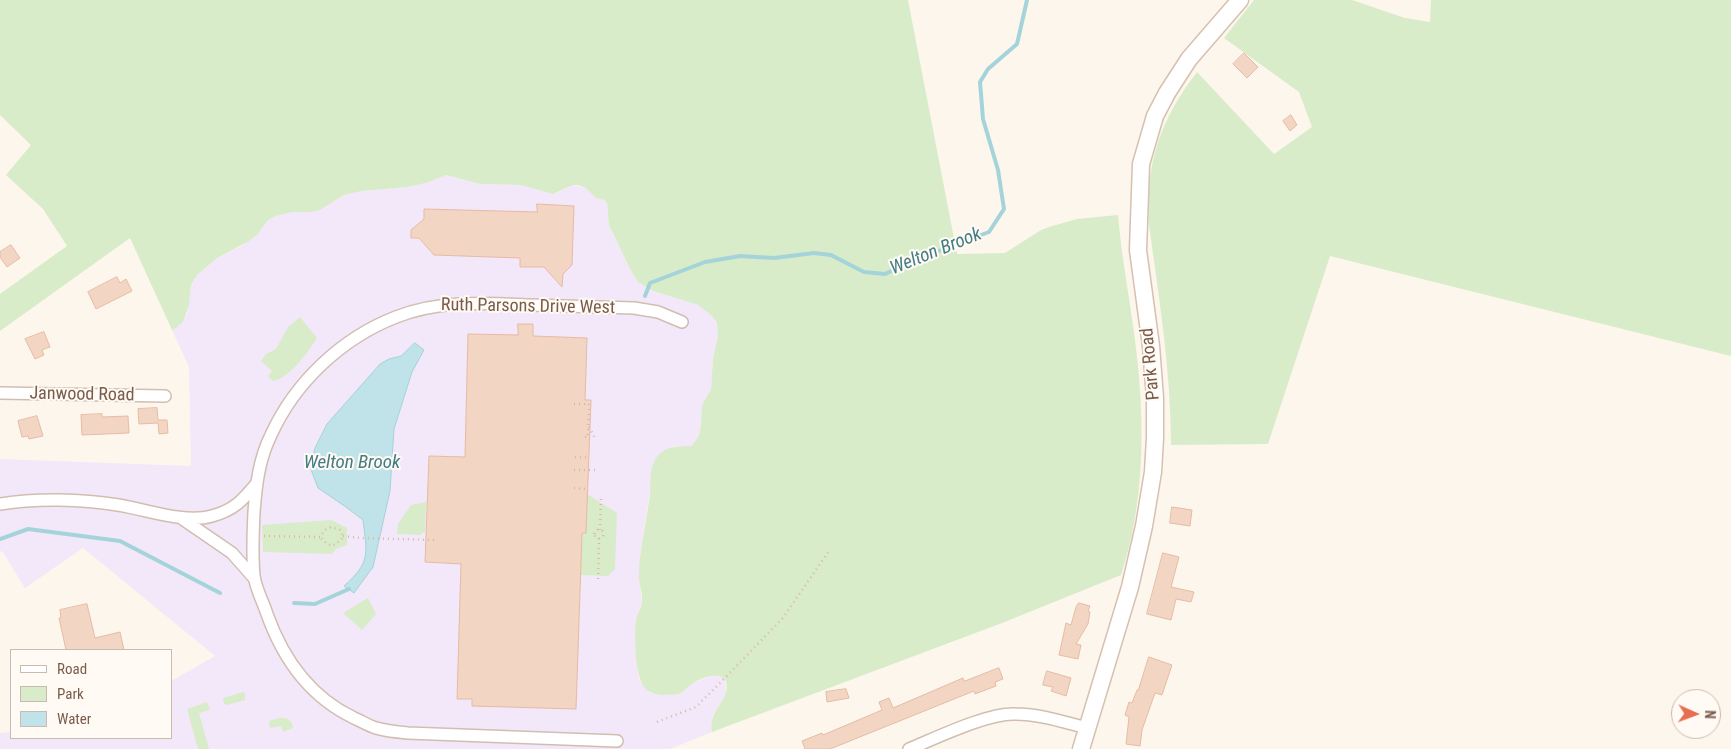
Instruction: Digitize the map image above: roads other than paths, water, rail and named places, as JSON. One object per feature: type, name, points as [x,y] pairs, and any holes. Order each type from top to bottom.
[{"type":"main road","name":"Park Road","points":[[1081,749],[1130,588],[1144,526],[1153,472],[1155,398],[1151,346],[1138,250],[1141,164],[1155,116],[1166,93],[1189,59],[1240,0]]},
{"type":"street","name":"Ruth Parsons Drive West","points":[[254,578],[252,536],[256,483],[270,435],[281,415],[304,383],[332,354],[362,332],[396,317],[431,306],[470,303],[634,308],[658,312],[682,322]]},
{"type":"street","name":"Janwood Road","points":[[0,393],[165,396]]},
{"type":"street","points":[[0,504],[23,500],[68,501],[116,504],[181,518],[210,517],[236,507],[256,483]]},
{"type":"street","points":[[181,518],[232,553],[254,578],[274,632],[293,667],[326,702],[345,714],[374,728],[421,735],[617,741]]},
{"type":"street","points":[[909,749],[988,718],[1013,714],[1038,716],[1087,728]]},
{"type":"water","name":"Welton Brook","points":[[415,343],[424,350],[412,372],[394,429],[390,491],[373,567],[354,593],[344,586],[353,578],[363,564],[366,541],[363,520],[318,488],[310,467],[315,448],[327,424],[380,364],[401,356]]},
{"type":"waterway","name":"Welton Brook","points":[[645,296],[650,283],[705,262],[740,256],[774,258],[814,253],[831,255],[864,272],[885,274],[912,261],[989,232],[1004,209],[998,170],[983,119],[980,82],[988,69],[1017,44],[1027,0]]},
{"type":"waterway","name":"Welton Brook","points":[[0,539],[28,529],[120,541],[220,593]]},
{"type":"waterway","name":"Welton Brook","points":[[294,603],[315,604],[349,589]]}]
